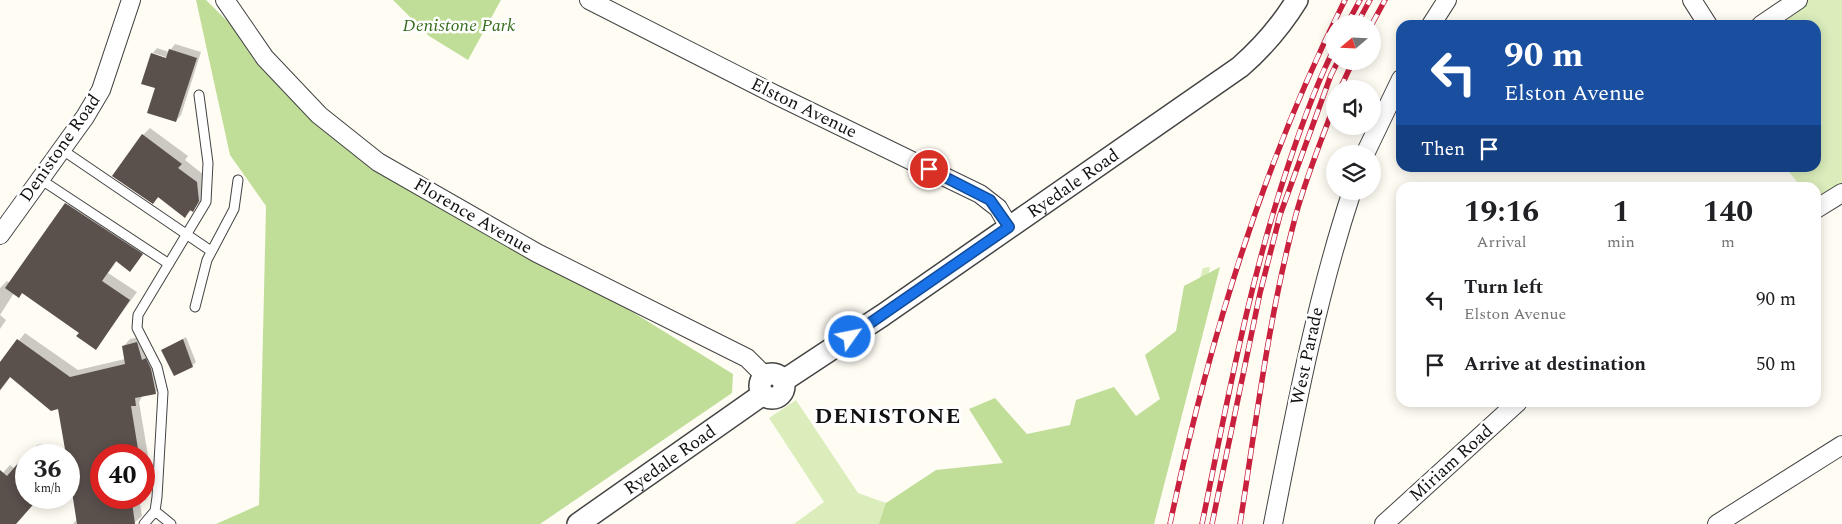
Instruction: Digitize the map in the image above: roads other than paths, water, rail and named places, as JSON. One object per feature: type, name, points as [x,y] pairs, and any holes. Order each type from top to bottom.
[{"type":"street","name":"Denistone Road","points":[[0,235],[62,149],[101,90],[131,0]]},
{"type":"street","name":"Florence Avenue","points":[[225,0],[265,58],[319,115],[378,162],[537,253],[747,358],[756,364],[770,384]]},
{"type":"street","name":"Elston Avenue","points":[[589,0],[774,94],[980,194],[998,208],[1009,227]]},
{"type":"street","name":"Ryedale Road","points":[[578,524],[770,384],[883,315],[1240,67],[1267,42],[1297,0]]},
{"type":"street","points":[[1434,20],[1447,0]]},
{"type":"street","points":[[1692,0],[1705,20]]},
{"type":"street","points":[[1768,20],[1798,0]]},
{"type":"street","points":[[1369,145],[1396,89]]},
{"type":"street","points":[[1821,206],[1842,193]]},
{"type":"street","name":"West Parade","points":[[1273,524],[1307,352],[1332,250],[1349,200]]},
{"type":"street","name":"Miriam Road","points":[[1384,524],[1513,407]]},
{"type":"street","points":[[1717,524],[1842,445]]},
{"type":"lane","points":[[144,524],[155,511],[163,392],[157,367],[137,328],[138,315],[168,264],[188,235],[206,202],[208,164],[199,95]]},
{"type":"lane","points":[[62,149],[211,251]]},
{"type":"lane","points":[[40,179],[168,264]]},
{"type":"lane","points":[[196,308],[211,251],[234,209],[238,180]]},
{"type":"lane","points":[[155,511],[171,524]]},
{"type":"railway","points":[[1170,524],[1185,457],[1220,322],[1263,190],[1315,62],[1345,0]]},
{"type":"railway","points":[[1352,15],[1360,0]]},
{"type":"railway","points":[[1362,15],[1370,0]]},
{"type":"railway","points":[[1377,15],[1385,0]]},
{"type":"railway","points":[[1202,524],[1240,342],[1262,252],[1299,134],[1326,66]]},
{"type":"railway","points":[[1212,524],[1260,293],[1280,215],[1334,70]]},
{"type":"railway","points":[[1344,80],[1349,70]]},
{"type":"railway","points":[[1240,524],[1263,372],[1285,259],[1303,192],[1326,127]]},
{"type":"district","name":"DENISTONE","points":[[888,416]]},
{"type":"park label","name":"Denistone Park","points":[[459,25]]}]
